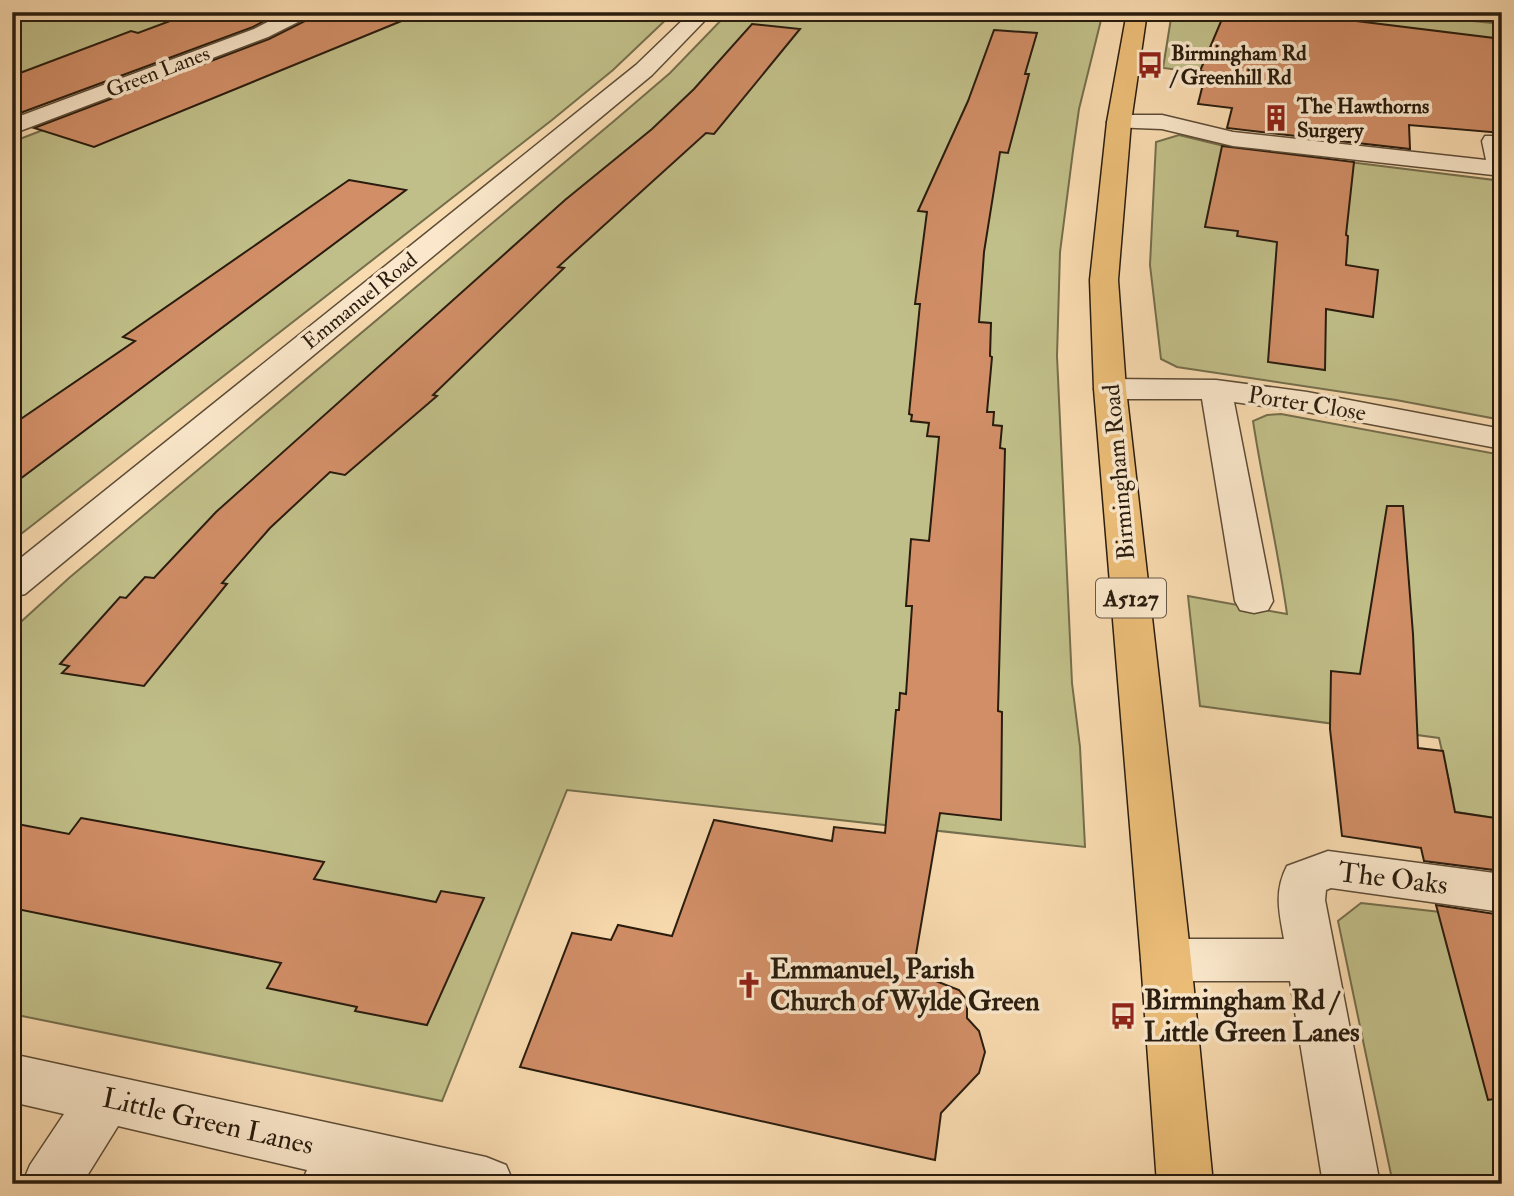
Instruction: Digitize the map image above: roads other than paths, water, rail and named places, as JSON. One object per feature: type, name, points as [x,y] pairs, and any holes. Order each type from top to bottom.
[{"type":"main road","name":"Birmingham Road","points":[[1137,12],[1119,122],[1104,280],[1110,389],[1166,960],[1185,1184]]},
{"type":"street","name":"Green Lanes","points":[[12,127],[261,33],[303,12]]},
{"type":"street","name":"Emmanuel Road","points":[[12,585],[644,70],[703,12]]},
{"type":"street","points":[[1460,12],[1502,16]]},
{"type":"street","points":[[1119,122],[1162,122],[1233,139],[1500,169],[1494,141]]},
{"type":"street","name":"Porter Close","points":[[1110,389],[1216,390],[1307,402],[1502,439]]},
{"type":"street","points":[[1216,390],[1254,601]]},
{"type":"street","name":"The Oaks","points":[[1312,960],[1301,900],[1304,879],[1328,869],[1502,893]]},
{"type":"street","points":[[1166,960],[1312,960],[1352,1184]]},
{"type":"street","name":"Little Green Lanes","points":[[12,1078],[105,1099],[337,1168],[486,1184]]},
{"type":"street","points":[[50,1184],[105,1099]]},
{"type":"place","name":"Birmingham Rd / Greenhill Rd","points":[[1150,65]]},
{"type":"place","name":"The Hawthorns Surgery","points":[[1276,118]]},
{"type":"place","name":"Emmanuel, Parish Church of Wylde Green","points":[[749,985]]},
{"type":"place","name":"Birmingham Rd / Little Green Lanes","points":[[1123,1016]]}]
